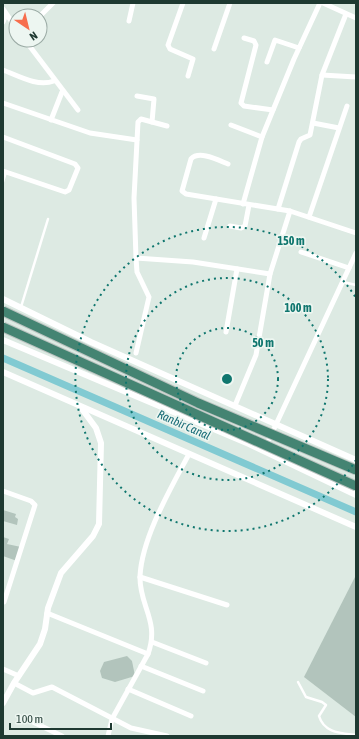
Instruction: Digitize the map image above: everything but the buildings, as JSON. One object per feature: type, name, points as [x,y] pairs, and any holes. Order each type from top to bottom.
[{"type":"highway","points":[[3,312],[198,403],[356,470]]},
{"type":"highway","points":[[3,327],[356,486]]},
{"type":"street","points":[[129,21],[133,3]]},
{"type":"street","points":[[183,3],[168,45],[170,49],[192,59],[188,76]]},
{"type":"street","points":[[214,49],[230,3]]},
{"type":"street","points":[[230,226],[241,228],[245,226],[246,204],[262,137],[299,48],[322,3],[356,18]]},
{"type":"street","points":[[3,22],[5,11]]},
{"type":"street","points":[[278,209],[299,142],[301,139],[310,136],[322,75],[346,14]]},
{"type":"street","points":[[244,38],[254,41],[256,45],[241,103],[244,106],[272,110]]},
{"type":"street","points":[[267,62],[275,40],[299,48]]},
{"type":"street","points":[[31,48],[62,92],[78,110]]},
{"type":"street","points":[[3,70],[38,83],[54,81]]},
{"type":"street","points":[[322,75],[356,77]]},
{"type":"street","points":[[51,120],[62,92]]},
{"type":"street","points":[[137,96],[154,99],[152,122]]},
{"type":"street","points":[[3,103],[98,135],[137,140]]},
{"type":"street","points":[[309,217],[347,106]]},
{"type":"street","points":[[136,353],[149,294],[137,272],[136,258],[134,198],[139,119],[167,126]]},
{"type":"street","points":[[313,123],[339,128]]},
{"type":"street","points":[[231,125],[262,137]]},
{"type":"street","points":[[3,137],[75,164],[78,168],[69,190],[65,192],[5,171]]},
{"type":"street","points":[[228,164],[200,154],[194,156],[191,159],[182,191],[186,194],[290,211],[356,233]]},
{"type":"street","points":[[204,238],[216,199]]},
{"type":"street","points":[[236,403],[256,355],[270,274],[290,211]]},
{"type":"street","points":[[301,252],[349,268]]},
{"type":"street","points":[[263,451],[356,253]]},
{"type":"street","points":[[136,258],[193,262],[270,274]]},
{"type":"street","points":[[226,332],[237,269]]},
{"type":"street","points":[[3,299],[91,342],[356,460]]},
{"type":"street","points":[[3,340],[263,451],[356,494]]},
{"type":"street","points":[[3,372],[81,408],[356,528]]},
{"type":"street","points":[[3,703],[14,683],[40,644],[47,613],[61,573],[93,536],[99,524],[101,443],[96,428],[81,408]]},
{"type":"street","points":[[108,736],[112,719],[148,654],[152,642],[152,625],[140,577],[146,548],[160,510],[189,454]]},
{"type":"street","points":[[3,491],[31,501],[35,506],[4,602]]},
{"type":"street","points":[[140,577],[227,606]]},
{"type":"street","points":[[47,613],[148,654]]},
{"type":"street","points":[[152,642],[206,664]]},
{"type":"street","points":[[141,666],[203,691]]},
{"type":"street","points":[[3,669],[19,676]]},
{"type":"street","points":[[14,683],[33,693],[52,687],[131,728],[167,736]]},
{"type":"street","points":[[128,689],[191,716]]},
{"type":"street","points":[[33,722],[62,736]]},
{"type":"lane","points":[[3,182],[5,171]]},
{"type":"lane","points":[[21,308],[48,219]]},
{"type":"lane","points":[[343,282],[356,285]]},
{"type":"lane","points":[[298,682],[306,698],[322,702],[326,705],[319,716],[326,728],[334,732],[356,735]]},
{"type":"waterway","name":"Ranbir Canal","points":[[3,358],[356,512]]}]
